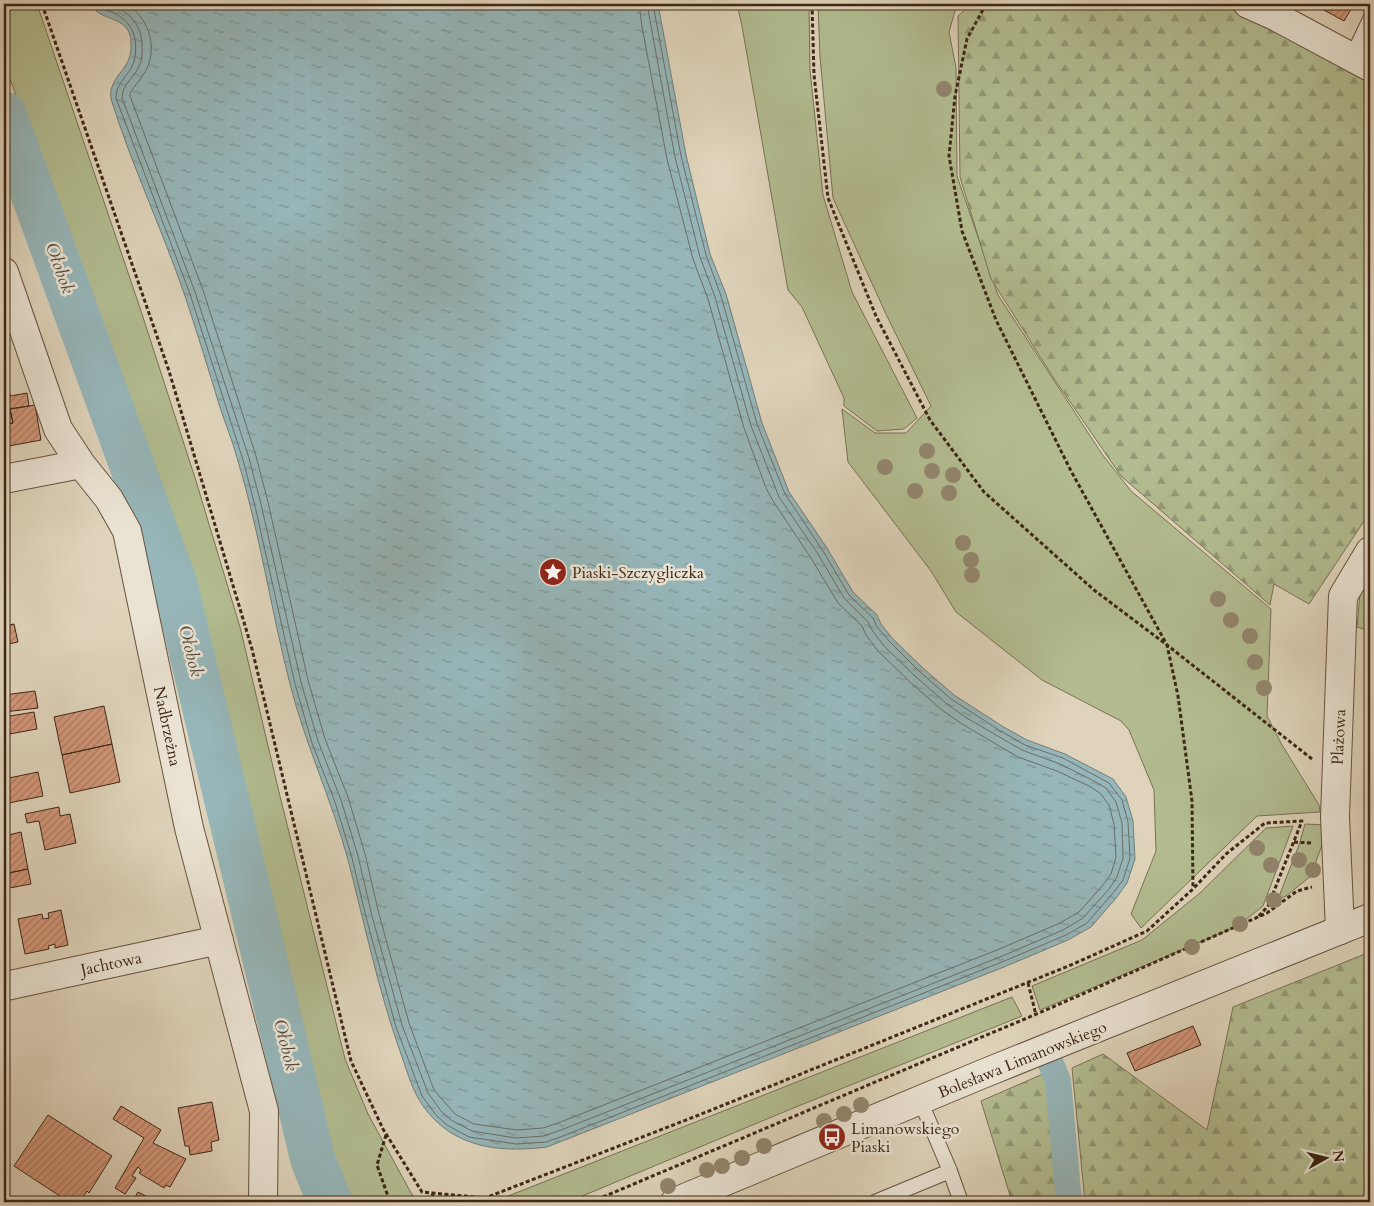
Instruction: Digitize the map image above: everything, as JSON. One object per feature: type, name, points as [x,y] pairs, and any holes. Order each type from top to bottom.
[{"type":"street","points":[[1248,4],[1278,10],[1361,62]]},
{"type":"street","name":"Nadbrzeżna","points":[[4,272],[58,429],[81,464],[109,499],[127,531],[189,828],[264,1111],[263,1202]]},
{"type":"street","points":[[4,479],[81,464]]},
{"type":"street","name":"Plażowa","points":[[1340,930],[1335,817],[1343,596],[1370,552]]},
{"type":"street","name":"Bolesława Limanowskiego","points":[[674,1202],[920,1100],[1370,918]]},
{"type":"street","name":"Jachtowa","points":[[4,984],[6,986],[219,940]]},
{"type":"lane","points":[[1361,62],[1370,19]]},
{"type":"lane","points":[[920,1100],[961,1202]]},
{"type":"lane","points":[[874,1202],[950,1171]]},
{"type":"path","points":[[42,4],[169,371],[252,649],[351,1060],[386,1135],[422,1192],[485,1198],[699,1115],[1028,983],[1147,931],[1193,889],[1226,854],[1265,823],[1302,821],[1268,906],[1258,917]]},
{"type":"path","points":[[812,4],[814,75],[828,198],[876,316],[930,420],[984,492],[1094,590],[1336,778]]},
{"type":"path","points":[[986,4],[967,39],[955,96],[949,156],[962,231],[996,320],[1071,471],[1166,645],[1178,696],[1192,801],[1193,889]]},
{"type":"path","points":[[591,1202],[1046,1010],[1258,917],[1267,913],[1297,891],[1310,887],[1338,884]]},
{"type":"path","points":[[1028,983],[1036,1015]]},
{"type":"path","points":[[386,1135],[377,1165],[390,1202]]},
{"type":"path","points":[[430,1202],[433,1194]]},
{"type":"green space","points":[[4,4],[37,4],[141,311],[196,481],[240,627],[345,1059],[368,1114],[416,1202],[347,1202],[339,1181],[273,927],[191,596],[154,479],[91,296],[4,63]]},
{"type":"green space","points":[[737,4],[809,4],[810,70],[823,195],[852,292],[917,418],[904,429],[877,431],[844,406],[844,398],[802,307],[788,290]]},
{"type":"green space","points":[[818,4],[957,4],[949,32],[956,68],[957,176],[998,295],[1102,454],[1131,491],[1271,609],[1267,716],[1282,745],[1319,805],[1320,812],[1257,816],[1141,928],[1131,914],[1156,851],[1154,790],[1129,730],[1121,721],[1042,680],[956,612],[931,571],[848,462],[842,409],[875,433],[906,433],[931,406],[833,198],[820,57]]},
{"type":"green space","points":[[971,4],[1216,4],[1285,28],[1370,69],[1370,512],[1309,604],[1274,584],[1270,605],[1121,476],[1053,377],[991,279],[960,177],[958,16]]},
{"type":"green space","points":[[1370,583],[1370,631],[1357,627],[1360,594]]},
{"type":"green space","points":[[1305,824],[1329,825],[1311,876],[1286,896],[1278,899],[1299,845]]},
{"type":"green space","points":[[1293,826],[1263,906],[1238,926],[1040,1010],[1032,986],[1142,940],[1200,893],[1266,828]]},
{"type":"green space","points":[[1370,952],[1370,1202],[1085,1202],[1072,1068],[1103,1054],[1207,1130],[1233,1007]]},
{"type":"green space","points":[[1012,997],[1022,1016],[791,1109],[568,1202],[493,1202]]},
{"type":"green space","points":[[1043,1074],[1050,1098],[1059,1202],[1012,1202],[981,1101]]},
{"type":"water","name":"Piaski-Szczygliczka","points":[[91,4],[658,4],[686,155],[710,254],[726,294],[762,423],[789,492],[827,548],[853,592],[877,615],[881,624],[892,638],[924,669],[954,695],[1002,726],[1027,740],[1065,754],[1113,779],[1126,797],[1133,821],[1135,859],[1127,883],[1091,927],[1068,940],[1004,967],[547,1147],[512,1149],[478,1144],[448,1131],[435,1120],[416,1095],[394,1033],[379,984],[342,838],[296,706],[253,516],[236,454],[185,296],[128,149],[111,99],[111,88],[126,65],[130,55],[131,37],[122,24],[102,15]]},
{"type":"building","points":[[1313,4],[1354,4],[1344,21]]},
{"type":"building","points":[[9,387],[10,396],[27,393],[29,406],[10,409],[13,423],[4,424],[4,388]]},
{"type":"building","points":[[35,405],[41,440],[9,446],[4,424],[13,423],[10,409]]},
{"type":"building","points":[[14,624],[18,642],[4,645],[4,626]]},
{"type":"building","points":[[35,691],[38,708],[4,712],[4,695]]},
{"type":"building","points":[[104,706],[112,744],[62,755],[54,717]]},
{"type":"building","points":[[34,712],[37,729],[4,735],[4,717]]},
{"type":"building","points":[[112,744],[120,782],[70,793],[62,755]]},
{"type":"building","points":[[38,772],[43,796],[4,804],[4,779]]},
{"type":"building","points":[[59,807],[60,816],[70,814],[76,843],[45,850],[39,821],[27,823],[25,814]]},
{"type":"building","points":[[21,832],[28,869],[4,874],[4,836]]},
{"type":"building","points":[[28,869],[31,884],[4,889],[4,874]]},
{"type":"building","points":[[61,910],[68,945],[55,948],[55,944],[48,946],[49,949],[25,954],[18,919],[42,914],[43,919],[49,918],[48,913]]},
{"type":"building","points":[[1193,1026],[1201,1045],[1135,1071],[1127,1053]]},
{"type":"building","points":[[212,1102],[219,1140],[211,1142],[212,1151],[190,1155],[189,1146],[185,1146],[178,1108]]},
{"type":"building","points":[[121,1106],[161,1130],[153,1143],[186,1159],[170,1187],[166,1185],[164,1188],[139,1173],[141,1170],[138,1167],[132,1176],[136,1178],[125,1194],[115,1188],[144,1138],[113,1119]]},
{"type":"building","points":[[48,1115],[112,1156],[89,1193],[87,1191],[80,1202],[69,1202],[14,1166]]},
{"type":"building","points":[[138,1192],[157,1202],[132,1202]]},
{"type":"waterway","name":"Ołobok","points":[[4,114],[175,584],[313,1160],[330,1202]]},
{"type":"waterway","points":[[1051,1064],[1058,1081],[1069,1202]]},
{"type":"place","name":"Piaski-Szczygliczka","points":[[553,572]]},
{"type":"place","name":"Limanowskiego Piaski","points":[[832,1137]]}]
